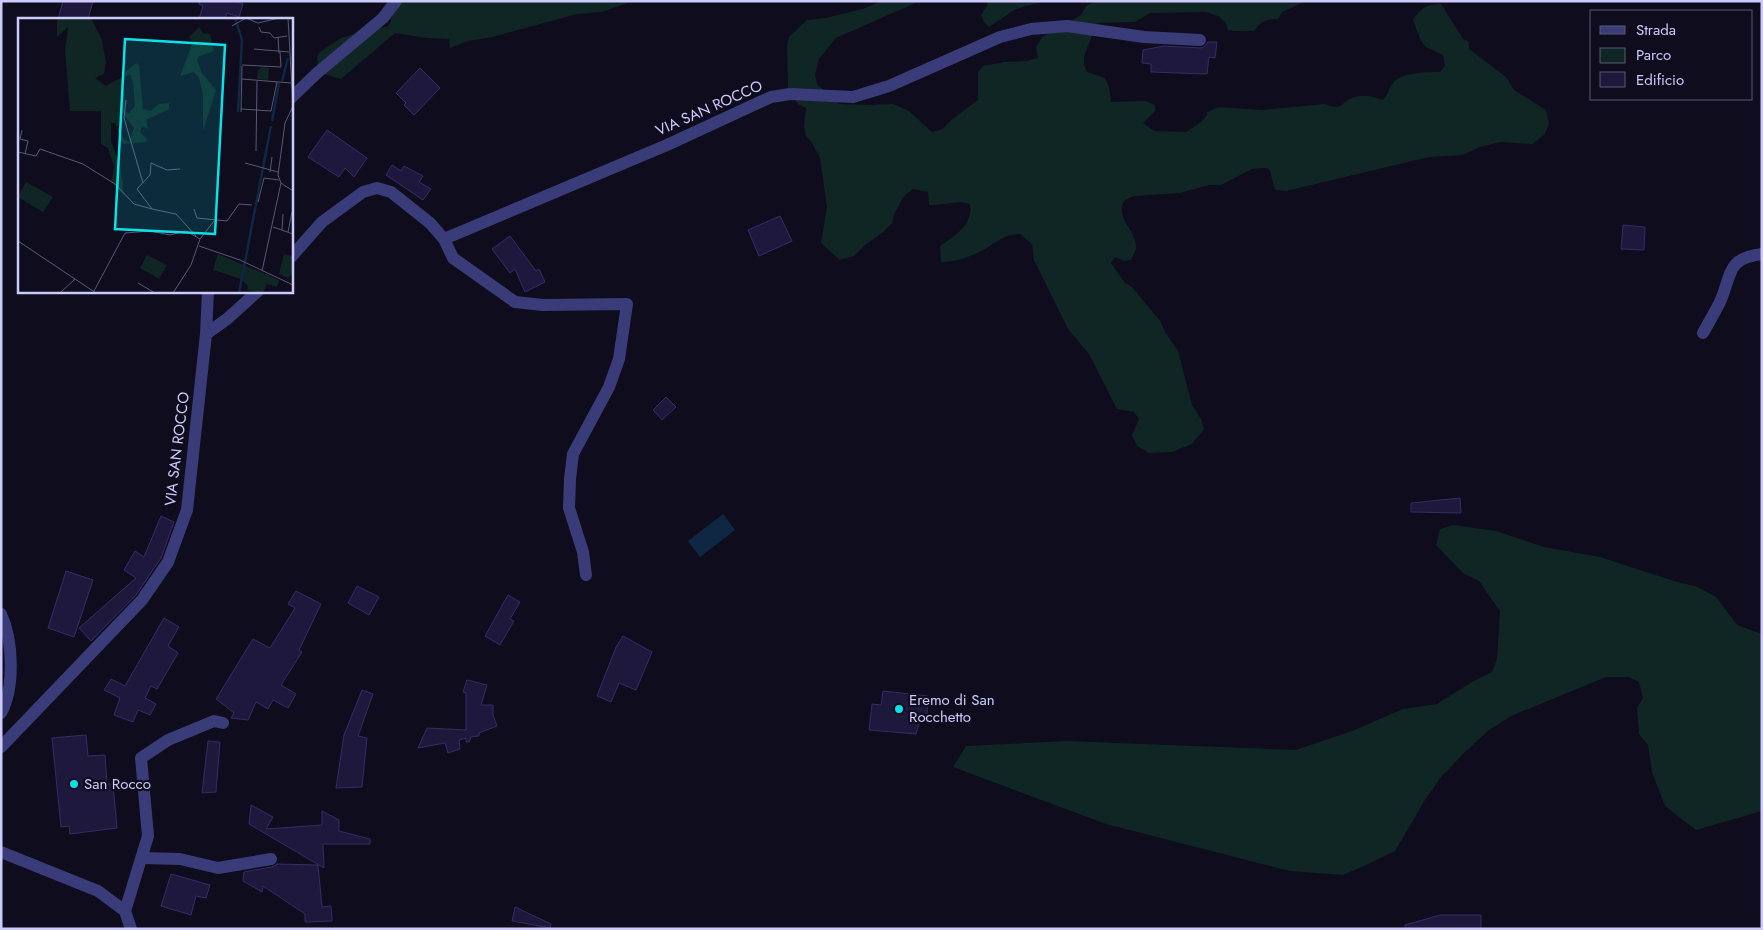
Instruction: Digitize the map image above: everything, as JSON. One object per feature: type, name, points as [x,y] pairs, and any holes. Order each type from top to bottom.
[{"type":"street","points":[[292,97],[317,73],[383,18],[396,1]]},
{"type":"street","name":"VIA SAN ROCCO","points":[[444,239],[667,145],[771,97],[790,94],[853,97],[889,86],[1000,37],[1031,29],[1066,26],[1144,37],[1200,40]]},
{"type":"street","points":[[292,255],[322,222],[363,192],[377,188],[390,192],[430,223],[444,239],[453,258],[515,302],[543,305],[627,304],[619,359],[609,387],[573,454],[569,508],[583,552],[586,575]]},
{"type":"street","points":[[1703,333],[1720,301],[1732,266],[1747,255],[1762,254]]},
{"type":"street","name":"VIA SAN ROCCO","points":[[1,747],[142,600],[168,562],[187,510],[206,334],[208,292]]},
{"type":"street","points":[[206,334],[227,320],[257,292]]},
{"type":"street","points":[[1,614],[5,623],[11,660],[10,685],[5,706],[1,713]]},
{"type":"street","points":[[131,929],[125,911],[148,836],[142,758],[168,740],[214,721],[223,723]]},
{"type":"street","points":[[1,852],[98,892],[125,911]]},
{"type":"street","points":[[142,858],[180,859],[218,868],[271,859]]},
{"type":"green space","points":[[391,1],[633,1],[602,12],[577,14],[492,37],[468,41],[450,48],[449,39],[395,33],[341,79],[324,74],[318,69],[317,57],[320,52],[341,38],[389,26],[393,13]]},
{"type":"green space","points":[[882,1],[920,1],[836,38],[819,59],[815,75],[817,84],[839,104],[893,104],[909,111],[932,132],[943,129],[951,120],[978,100],[978,72],[983,66],[1038,58],[1036,47],[1042,37],[1055,28],[1080,16],[1086,6],[1096,1],[1306,1],[1282,12],[1278,19],[1264,21],[1254,31],[1228,30],[1225,22],[1218,16],[1206,12],[1150,13],[1135,22],[1097,23],[1084,56],[1084,65],[1087,72],[1105,78],[1109,87],[1111,102],[1146,101],[1155,105],[1155,111],[1143,123],[1154,131],[1186,132],[1200,123],[1207,115],[1207,112],[1219,107],[1262,110],[1325,104],[1336,107],[1355,97],[1373,97],[1383,100],[1391,85],[1397,79],[1415,73],[1440,72],[1445,66],[1443,55],[1426,47],[1421,41],[1413,20],[1424,8],[1441,4],[1463,39],[1469,42],[1469,49],[1506,77],[1514,90],[1546,110],[1549,124],[1544,135],[1532,144],[1500,142],[1480,147],[1463,155],[1429,157],[1286,191],[1275,190],[1270,171],[1267,168],[1261,168],[1252,169],[1221,185],[1209,185],[1180,193],[1134,196],[1125,200],[1122,206],[1122,213],[1136,242],[1136,249],[1131,260],[1124,261],[1115,257],[1111,263],[1125,283],[1132,287],[1160,321],[1178,351],[1192,405],[1201,419],[1204,429],[1192,444],[1172,452],[1149,453],[1137,446],[1132,435],[1139,419],[1134,412],[1117,409],[1089,354],[1068,329],[1034,260],[1032,244],[1020,234],[1005,237],[968,257],[941,262],[940,246],[962,229],[969,218],[970,204],[960,202],[929,205],[928,192],[913,189],[904,196],[894,214],[892,223],[854,256],[840,260],[821,243],[827,207],[820,158],[811,141],[806,136],[804,126],[806,108],[798,104],[788,88],[787,46],[789,37],[807,20],[825,18],[863,9]]},
{"type":"green space","points":[[988,1],[1044,1],[1016,9],[989,27],[981,15]]},
{"type":"green space","points":[[1453,525],[1496,531],[1544,547],[1600,557],[1695,586],[1716,597],[1737,625],[1762,634],[1762,811],[1696,830],[1665,806],[1652,772],[1648,745],[1639,734],[1637,708],[1643,698],[1639,682],[1629,677],[1606,677],[1511,716],[1489,730],[1441,777],[1395,851],[1343,875],[1290,871],[1106,824],[953,767],[966,746],[1067,741],[1296,750],[1352,731],[1403,709],[1437,704],[1492,672],[1497,659],[1500,611],[1479,581],[1463,573],[1436,545],[1440,529]]},
{"type":"water","points":[[723,514],[735,530],[700,557],[688,541]]},
{"type":"building","points":[[63,1],[93,1],[88,18],[58,18]]},
{"type":"building","points":[[199,1],[233,1],[243,4],[239,17],[227,13],[225,18],[199,18],[203,6],[199,4]]},
{"type":"building","points":[[1208,42],[1217,42],[1215,58],[1209,57],[1207,74],[1151,72],[1151,64],[1142,63],[1143,50],[1164,46],[1200,48],[1204,47]]},
{"type":"building","points":[[420,68],[440,88],[414,115],[396,93]]},
{"type":"building","points":[[327,130],[367,158],[354,177],[345,168],[339,177],[308,157]]},
{"type":"building","points":[[392,165],[401,171],[404,166],[423,176],[419,182],[431,189],[423,200],[386,175]]},
{"type":"building","points":[[780,216],[792,241],[759,256],[748,230]]},
{"type":"building","points":[[1623,225],[1645,227],[1644,250],[1621,249]]},
{"type":"building","points":[[510,236],[536,271],[539,269],[545,282],[525,292],[515,269],[510,273],[492,249]]},
{"type":"building","points":[[666,397],[676,407],[662,420],[653,410]]},
{"type":"building","points":[[1460,498],[1461,513],[1411,512],[1411,503]]},
{"type":"building","points":[[161,516],[174,522],[161,558],[136,595],[91,641],[79,628],[136,578],[124,570],[135,551],[144,557]]},
{"type":"building","points":[[66,571],[93,580],[74,637],[48,628]]},
{"type":"building","points":[[357,586],[379,597],[369,615],[348,603]]},
{"type":"building","points":[[296,591],[321,604],[299,650],[302,652],[281,685],[296,694],[288,708],[273,700],[268,709],[256,702],[248,720],[231,718],[234,713],[216,699],[253,639],[270,648],[295,608],[288,604]]},
{"type":"building","points":[[508,595],[520,602],[510,619],[514,621],[500,645],[485,636]]},
{"type":"building","points":[[164,618],[179,627],[168,646],[178,653],[157,689],[151,686],[145,698],[156,704],[150,715],[138,710],[133,722],[114,715],[120,698],[104,690],[111,679],[125,686]]},
{"type":"building","points":[[623,636],[652,652],[636,690],[619,683],[611,702],[597,696],[616,647]]},
{"type":"building","points":[[467,680],[487,685],[481,705],[493,705],[493,715],[497,726],[479,733],[479,736],[471,737],[469,742],[466,742],[466,738],[459,740],[460,749],[448,753],[445,743],[418,748],[427,728],[466,730],[466,693],[463,692]]},
{"type":"building","points":[[362,690],[373,694],[358,736],[367,738],[362,787],[336,788],[344,735]]},
{"type":"building","name":"Eremo di San Rocchetto","points":[[883,691],[928,696],[927,714],[922,714],[916,734],[869,730],[872,704],[881,705]]},
{"type":"building","name":"San Rocco","points":[[86,735],[88,756],[105,755],[107,784],[113,784],[117,828],[70,834],[69,826],[61,827],[52,738]]},
{"type":"building","points":[[208,741],[220,742],[216,792],[202,793]]},
{"type":"building","points":[[251,805],[273,817],[266,829],[322,825],[322,811],[339,820],[339,831],[370,839],[370,844],[323,844],[324,868],[249,824]]},
{"type":"building","points":[[277,864],[318,865],[322,907],[331,906],[332,921],[305,922],[305,914],[263,886],[262,892],[243,881],[244,872],[272,867]]},
{"type":"building","points":[[171,874],[210,885],[206,898],[196,896],[191,915],[161,906]]},
{"type":"building","points":[[515,907],[551,924],[550,928],[512,921]]},
{"type":"building","points":[[1440,915],[1481,915],[1481,929],[1405,929],[1405,925]]},
{"type":"place","name":"Eremo di San Rocchetto","points":[[899,709]]},
{"type":"place","name":"San Rocco","points":[[74,784]]}]
